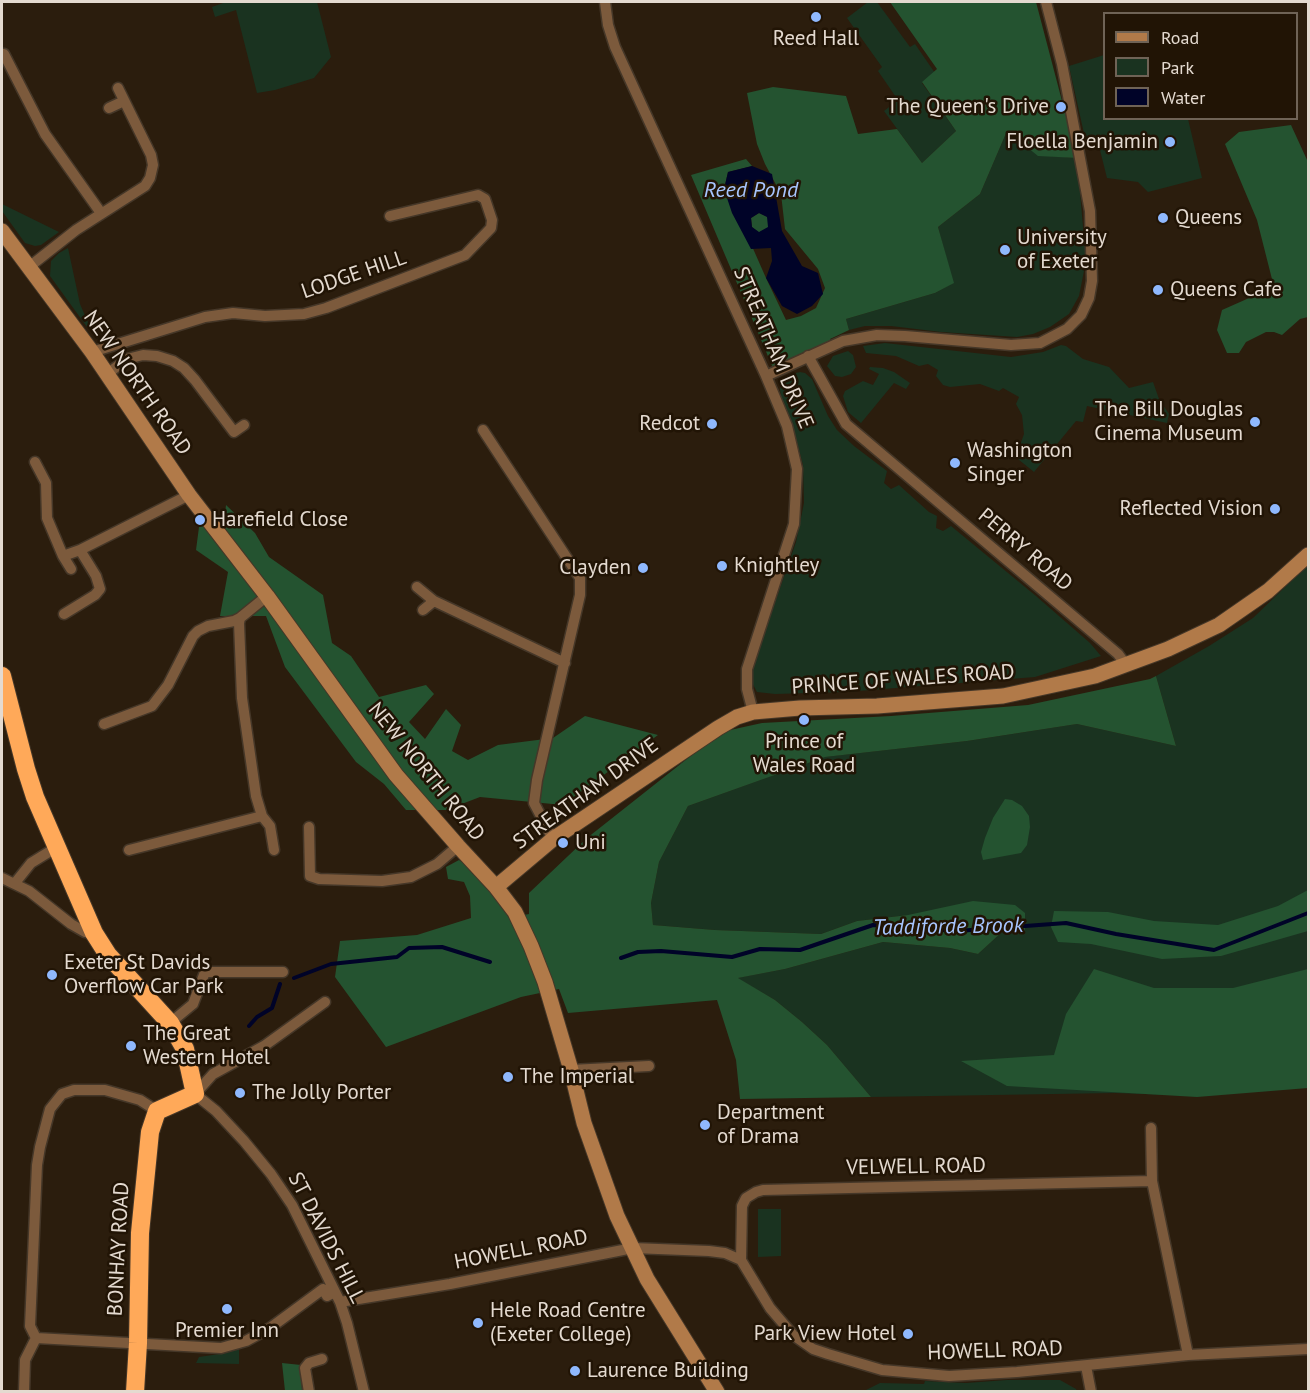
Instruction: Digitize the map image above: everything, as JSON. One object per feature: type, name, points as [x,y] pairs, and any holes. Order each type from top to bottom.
[{"type":"highway","points":[[2,676],[26,770],[98,941],[170,1023],[185,1049],[195,1094],[157,1111]]},
{"type":"highway","name":"BONHAY ROAD","points":[[135,1392],[140,1233],[146,1156],[150,1132],[157,1111]]},
{"type":"main road","name":"NEW NORTH ROAD","points":[[2,231],[108,374],[189,495],[267,596],[396,775],[496,887],[515,912],[545,982],[584,1123],[617,1216],[646,1279],[717,1392]]},
{"type":"main road","name":"PRINCE OF WALES ROAD","points":[[753,712],[1004,696],[1084,678],[1168,649],[1219,625],[1268,591],[1308,555]]},
{"type":"main road","name":"STREATHAM DRIVE","points":[[496,887],[553,839],[727,722],[753,712]]},
{"type":"street","name":"STREATHAM DRIVE","points":[[605,2],[608,25],[615,47],[766,376],[787,426],[797,470],[794,524],[747,669],[747,689],[753,712]]},
{"type":"street","points":[[766,376],[843,341],[877,335],[896,335],[1025,345],[1040,343],[1054,336],[1067,329],[1081,315],[1089,298],[1092,281],[1090,211],[1062,63],[1046,2]]},
{"type":"street","points":[[14,47],[3,54],[45,134],[101,213]]},
{"type":"street","points":[[28,267],[76,230],[145,186],[150,178],[153,165],[151,155],[118,88]]},
{"type":"street","points":[[109,108],[124,101]]},
{"type":"street","name":"LODGE HILL","points":[[92,352],[205,316],[233,313],[265,316],[304,314],[326,308],[465,255],[484,238],[491,228],[492,220],[485,199],[478,195],[390,216]]},
{"type":"street","points":[[108,374],[127,359],[143,355],[173,361],[184,368],[195,380],[231,434],[244,425]]},
{"type":"street","name":"PERRY ROAD","points":[[808,356],[846,424],[1118,654],[1126,665]]},
{"type":"street","points":[[483,430],[580,578],[580,595],[537,780],[534,803],[553,839]]},
{"type":"street","points":[[35,462],[46,483],[47,518],[70,569]]},
{"type":"street","points":[[63,556],[80,550],[189,495]]},
{"type":"street","points":[[64,614],[95,596],[100,589],[96,576],[80,550]]},
{"type":"street","points":[[417,587],[434,600],[565,663]]},
{"type":"street","points":[[104,724],[152,706],[168,685],[198,630],[234,621],[267,596]]},
{"type":"street","points":[[423,610],[434,600]]},
{"type":"street","points":[[240,618],[238,623],[242,698],[256,796],[262,816],[270,826],[274,850]]},
{"type":"street","points":[[129,850],[262,816]]},
{"type":"street","points":[[309,827],[310,876],[319,879],[382,881],[411,877],[437,864],[458,846]]},
{"type":"street","points":[[15,883],[31,863],[57,847]]},
{"type":"street","points":[[2,878],[28,891],[71,924],[98,941]]},
{"type":"street","points":[[170,1023],[193,1004],[205,972],[283,972]]},
{"type":"street","points":[[195,1094],[213,1074],[264,1046],[325,1002]]},
{"type":"street","points":[[571,1070],[648,1066]]},
{"type":"street","points":[[36,1338],[30,1326],[38,1165],[40,1147],[50,1109],[62,1094],[74,1090],[105,1090],[140,1100],[157,1111]]},
{"type":"street","name":"ST DAVIDS HILL","points":[[195,1094],[216,1112],[272,1174],[292,1205],[337,1297],[347,1323],[364,1392]]},
{"type":"street","points":[[1151,1128],[1152,1181],[1188,1355]]},
{"type":"street","name":"VELWELL ROAD","points":[[741,1260],[742,1206],[746,1198],[764,1190],[1152,1181]]},
{"type":"street","name":"HOWELL ROAD","points":[[138,1343],[221,1348],[246,1341],[270,1328],[323,1289],[327,1296],[337,1297],[450,1284],[633,1248],[709,1251],[725,1253],[741,1260],[770,1308],[793,1335],[813,1349],[882,1370],[949,1376],[1086,1366],[1188,1355],[1308,1349]]},
{"type":"street","points":[[36,1338],[138,1343]]},
{"type":"street","points":[[24,1392],[25,1360],[36,1338]]},
{"type":"street","points":[[309,1392],[305,1368],[309,1363],[322,1359]]},
{"type":"street","points":[[1086,1366],[1091,1392]]},
{"type":"green space","points":[[226,2],[317,2],[331,57],[314,78],[257,93],[236,10],[215,17],[212,7]]},
{"type":"green space","points":[[868,2],[877,2],[910,47],[915,44],[935,73],[922,83],[956,131],[922,163],[884,111],[898,100],[878,71],[882,67],[847,18]]},
{"type":"green space","points":[[890,2],[1036,2],[1077,158],[1038,156],[1007,131],[980,194],[938,227],[954,283],[935,293],[846,319],[849,330],[830,339],[834,345],[804,352],[773,368],[691,175],[746,159],[752,166],[728,172],[725,185],[766,278],[786,320],[801,316],[816,308],[825,288],[818,269],[785,229],[781,194],[757,144],[747,93],[773,87],[846,96],[858,134],[897,129],[922,163],[956,131],[922,82],[937,69]]},
{"type":"green space","points":[[1103,55],[1103,120],[1188,120],[1202,178],[1148,192],[1138,182],[1107,178],[1100,150],[1085,138],[1069,66]]},
{"type":"green space","points":[[1291,125],[1308,162],[1308,317],[1300,319],[1282,335],[1266,332],[1246,342],[1239,353],[1227,353],[1217,330],[1222,310],[1274,287],[1257,220],[1225,144],[1239,132]]},
{"type":"green space","points":[[1007,131],[1038,155],[1077,158],[1086,261],[1079,296],[1069,314],[1050,327],[1017,337],[891,326],[865,326],[849,330],[846,319],[935,293],[953,283],[938,227],[980,194]]},
{"type":"green space","points":[[2,204],[59,232],[41,245],[25,243],[2,211]]},
{"type":"green space","points":[[759,213],[768,217],[768,228],[759,233],[752,227],[751,218]]},
{"type":"green space","points":[[68,248],[80,304],[90,327],[87,327],[50,276],[51,261]]},
{"type":"green space","points":[[885,343],[1011,357],[1043,352],[1061,345],[1066,346],[1083,359],[1109,367],[1129,388],[1153,382],[1159,399],[1169,414],[1167,423],[1087,406],[1083,422],[1076,421],[1034,472],[1008,451],[1010,448],[1018,451],[1024,434],[1022,415],[1016,404],[1019,397],[1003,388],[999,391],[980,384],[950,387],[943,385],[936,376],[938,370],[928,364],[919,366],[896,356],[866,353],[863,346]]},
{"type":"green space","points":[[848,351],[853,355],[856,367],[851,374],[842,377],[835,376],[827,366],[833,356]]},
{"type":"green space","points":[[870,367],[894,372],[910,383],[906,389],[894,383],[861,423],[848,412],[843,396],[845,391],[863,381],[873,385],[879,374],[869,369]]},
{"type":"green space","points":[[800,372],[812,379],[828,416],[837,430],[887,471],[884,483],[891,489],[899,485],[929,512],[937,516],[936,528],[943,531],[951,526],[1036,596],[1090,643],[1101,656],[1035,677],[845,692],[775,694],[757,692],[749,677],[796,542],[804,503],[803,465],[780,389],[784,380]]},
{"type":"green space","points":[[226,505],[255,533],[269,557],[323,595],[332,643],[351,656],[379,697],[426,685],[434,694],[409,722],[425,739],[446,709],[461,725],[452,751],[468,760],[498,745],[553,738],[585,716],[658,735],[563,805],[480,797],[446,810],[406,810],[384,784],[356,762],[285,667],[266,616],[220,616],[228,572],[196,550],[199,527],[225,514]]},
{"type":"green space","points":[[1308,565],[1308,1087],[1199,1096],[1115,1093],[871,1097],[827,1045],[802,1022],[775,1000],[737,978],[785,969],[883,942],[950,948],[978,954],[1002,932],[908,915],[857,921],[821,934],[653,925],[651,903],[659,862],[688,806],[824,757],[967,741],[1077,724],[1176,746],[1156,676],[1253,618]]},
{"type":"green space","points":[[1156,676],[1176,746],[1077,724],[967,741],[825,757],[688,806],[659,862],[651,903],[653,925],[821,934],[857,921],[908,915],[973,901],[1015,905],[1025,913],[1025,931],[1002,932],[978,954],[950,948],[883,942],[785,969],[738,978],[775,1000],[802,1022],[827,1045],[871,1097],[740,1099],[736,1060],[717,1000],[568,1013],[559,989],[521,997],[386,1047],[335,977],[340,941],[417,935],[471,918],[470,896],[464,882],[448,879],[446,867],[459,860],[474,870],[494,893],[509,918],[529,914],[529,893],[587,838],[721,732],[762,723],[1028,705]]},
{"type":"green space","points":[[1005,799],[1022,806],[1029,816],[1027,845],[1021,853],[983,860],[981,852],[985,838],[993,818]]},
{"type":"green space","points":[[1308,890],[1308,931],[1221,956],[1162,959],[1091,944],[1058,942],[1051,927],[1054,911],[1108,912],[1154,921],[1218,925],[1278,906]]},
{"type":"green space","points":[[1094,969],[1154,988],[1233,988],[1308,969],[1308,1088],[1197,1097],[1007,1086],[961,1061],[1054,1055],[1066,1014]]},
{"type":"green space","points":[[758,1209],[781,1209],[781,1256],[758,1257]]},
{"type":"green space","points":[[239,1349],[239,1364],[196,1363],[199,1357]]},
{"type":"green space","points":[[282,1363],[301,1365],[302,1391],[285,1391]]},
{"type":"green space","points":[[1060,1380],[1077,1391],[864,1391],[880,1383],[924,1384],[925,1381],[966,1383]]},
{"type":"water","name":"Reed Pond","points":[[752,166],[772,174],[782,231],[802,266],[818,273],[823,294],[812,306],[797,314],[782,306],[766,278],[772,261],[771,248],[751,249],[732,213],[724,189],[728,172]],"holes":[[[759,213],[767,217],[768,227],[759,232],[752,227],[751,218]]]},
{"type":"waterway","name":"Taddiforde Brook","points":[[621,958],[638,952],[661,951],[732,957],[760,949],[800,950],[873,925],[957,931],[1066,923],[1116,934],[1214,950],[1308,913]]},
{"type":"waterway","name":"Taddiforde Brook","points":[[294,978],[331,964],[397,957],[409,948],[442,947],[490,962]]},
{"type":"waterway","name":"Taddiforde Brook","points":[[249,1026],[257,1017],[272,1008],[280,984]]},
{"type":"place","name":"Reed Hall","points":[[816,17]]},
{"type":"place","name":"The Queen's Drive","points":[[1061,107]]},
{"type":"place","name":"Floella Benjamin","points":[[1170,142]]},
{"type":"place","name":"Queens","points":[[1163,218]]},
{"type":"place","name":"University of Exeter","points":[[1005,250]]},
{"type":"place","name":"Queens Cafe","points":[[1158,290]]},
{"type":"place","name":"The Bill Douglas Cinema Museum","points":[[1255,422]]},
{"type":"place","name":"Redcot","points":[[712,424]]},
{"type":"place","name":"Washington Singer","points":[[955,463]]},
{"type":"place","name":"Reflected Vision","points":[[1275,509]]},
{"type":"place","name":"Harefield Close","points":[[200,520]]},
{"type":"place","name":"Knightley","points":[[722,566]]},
{"type":"place","name":"Clayden","points":[[643,568]]},
{"type":"place","name":"Prince of Wales Road","points":[[804,720]]},
{"type":"place","name":"Uni","points":[[563,843]]},
{"type":"place","name":"Exeter St Davids Overflow Car Park","points":[[52,975]]},
{"type":"place","name":"The Great Western Hotel","points":[[131,1046]]},
{"type":"place","name":"The Imperial","points":[[508,1077]]},
{"type":"place","name":"The Jolly Porter","points":[[240,1093]]},
{"type":"place","name":"Department of Drama","points":[[705,1125]]},
{"type":"place","name":"Premier Inn","points":[[227,1309]]},
{"type":"place","name":"Hele Road Centre (Exeter College)","points":[[478,1323]]},
{"type":"place","name":"Park View Hotel","points":[[908,1334]]},
{"type":"place","name":"Laurence Building","points":[[575,1371]]}]
